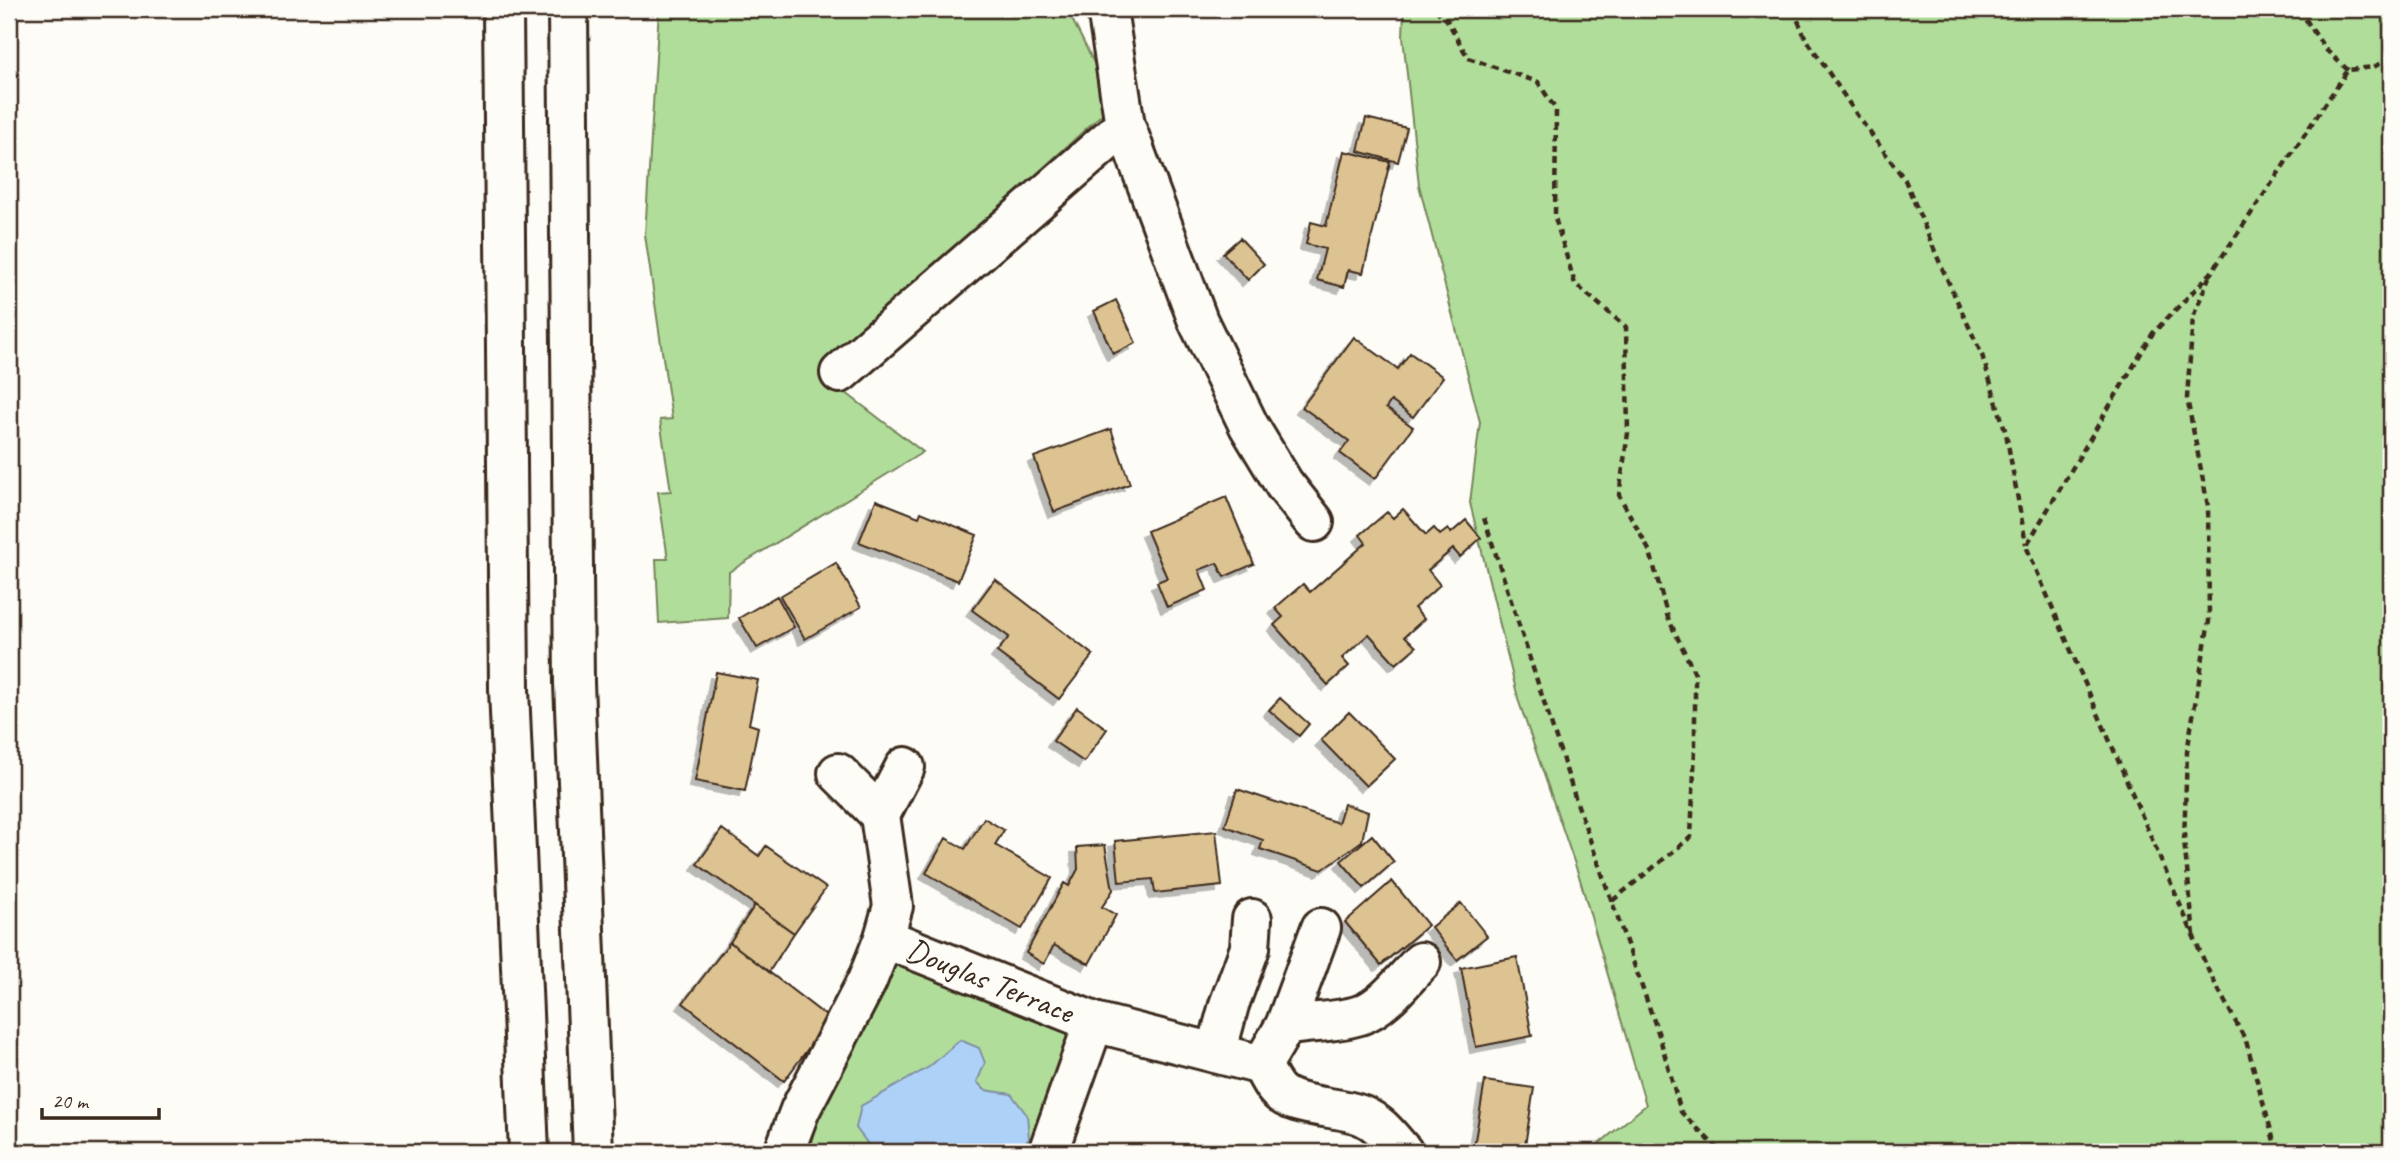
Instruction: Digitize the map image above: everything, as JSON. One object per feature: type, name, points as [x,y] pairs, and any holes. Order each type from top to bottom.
[{"type":"main road","points":[[503,9],[509,689],[529,1152]]},
{"type":"main road","points":[[568,9],[574,683],[593,1152]]},
{"type":"main road","points":[[1107,9],[1125,125],[1198,321],[1249,426],[1284,484],[1314,522]]},
{"type":"main road","points":[[840,373],[1125,125]]},
{"type":"main road","points":[[838,773],[880,815],[905,767]]},
{"type":"main road","name":"Douglas Terrace","points":[[784,1152],[800,1110],[867,981],[884,939],[893,906],[880,815]]},
{"type":"main road","points":[[1216,1054],[1229,1005],[1250,948],[1252,919]]},
{"type":"main road","points":[[1321,928],[1285,1026],[1262,1065],[1277,1091],[1298,1102],[1364,1116],[1382,1128],[1403,1152]]},
{"type":"main road","name":"Douglas Terrace","points":[[884,939],[1094,1022],[1262,1065]]},
{"type":"main road","points":[[1285,1026],[1362,1015],[1381,1002],[1421,962]]},
{"type":"main road","name":"Douglas Terrace","points":[[1048,1152],[1094,1022]]},
{"type":"path","points":[[1435,9],[1447,20],[1468,58],[1538,82],[1556,110],[1555,218],[1575,284],[1626,327],[1628,433],[1619,495],[1650,552],[1668,618],[1695,674],[1695,749],[1690,837],[1612,901]]},
{"type":"path","points":[[1793,9],[1805,37],[1905,180],[1982,355],[2006,433],[2026,546],[2209,972],[2246,1041],[2277,1152]]},
{"type":"path","points":[[2299,9],[2325,49],[2348,70],[2374,67],[2391,57]]},
{"type":"path","points":[[2026,546],[2153,332],[2211,272],[2348,70]]},
{"type":"path","points":[[2195,940],[2184,841],[2187,752],[2210,621],[2208,506],[2187,398],[2193,317],[2211,272]]},
{"type":"path","points":[[1484,518],[1576,800],[1659,1035],[1681,1112],[1721,1152]]},
{"type":"green space","points":[[659,9],[1067,9],[1114,103],[820,373],[923,452],[729,572],[728,618],[659,623],[656,559],[668,559],[658,492],[671,491],[660,420],[672,419],[645,235]]},
{"type":"green space","points":[[1404,9],[2391,9],[2391,1152],[1589,1152],[1646,1105],[1579,876],[1519,702],[1470,503],[1480,422],[1419,185],[1403,37]]},
{"type":"green space","points":[[900,955],[1074,1027],[1032,1152],[809,1152],[820,1104]]},
{"type":"water","points":[[960,1040],[979,1048],[985,1063],[977,1082],[985,1090],[1011,1094],[1027,1115],[1029,1139],[1014,1152],[874,1152],[856,1128],[861,1106],[929,1067]]},
{"type":"building","points":[[1366,118],[1407,128],[1398,162],[1358,151]]},
{"type":"building","points":[[1344,151],[1390,162],[1363,273],[1348,270],[1344,287],[1317,280],[1325,249],[1306,244],[1311,222],[1326,226]]},
{"type":"building","points":[[1240,238],[1264,264],[1248,280],[1223,253]]},
{"type":"building","points":[[1116,300],[1136,343],[1113,354],[1094,311]]},
{"type":"building","points":[[1354,337],[1398,369],[1410,353],[1443,377],[1413,417],[1391,401],[1386,408],[1413,427],[1375,479],[1340,453],[1349,441],[1302,407]]},
{"type":"building","points":[[1111,429],[1130,484],[1054,512],[1034,457]]},
{"type":"building","points":[[1226,497],[1254,564],[1224,577],[1217,563],[1199,570],[1207,590],[1167,607],[1157,582],[1167,578],[1147,531]]},
{"type":"building","points":[[876,500],[919,517],[921,512],[977,535],[958,581],[859,542]]},
{"type":"building","points":[[1403,509],[1426,535],[1434,528],[1440,535],[1448,529],[1451,533],[1466,520],[1481,538],[1460,557],[1453,549],[1428,570],[1440,585],[1414,608],[1424,619],[1405,636],[1416,647],[1396,664],[1369,634],[1342,658],[1349,666],[1328,685],[1274,625],[1283,617],[1275,608],[1303,584],[1310,592],[1366,543],[1360,535],[1387,512],[1393,518]]},
{"type":"building","points":[[836,563],[861,607],[805,639],[780,596]]},
{"type":"building","points":[[995,579],[1093,655],[1059,699],[997,652],[1009,637],[972,610]]},
{"type":"building","points":[[777,596],[794,627],[757,648],[739,618]]},
{"type":"building","points":[[716,672],[758,680],[749,724],[758,727],[745,791],[695,781]]},
{"type":"building","points":[[1280,698],[1309,724],[1299,736],[1269,710]]},
{"type":"building","points":[[1077,707],[1107,729],[1084,762],[1053,741]]},
{"type":"building","points":[[1349,712],[1395,759],[1366,786],[1321,740]]},
{"type":"building","points":[[1237,789],[1338,823],[1344,804],[1368,812],[1362,841],[1322,870],[1260,849],[1263,840],[1225,826]]},
{"type":"building","points":[[984,818],[1004,830],[995,845],[1052,878],[1022,929],[926,873],[946,838],[965,849]]},
{"type":"building","points":[[722,829],[759,856],[766,846],[826,888],[794,933],[697,864]]},
{"type":"building","points":[[1216,831],[1222,886],[1155,893],[1153,879],[1119,882],[1115,841]]},
{"type":"building","points":[[1372,835],[1394,862],[1364,888],[1341,861]]},
{"type":"building","points":[[1105,845],[1113,890],[1102,907],[1116,915],[1089,964],[1054,945],[1044,964],[1026,953],[1064,883],[1069,886],[1078,869],[1077,847]]},
{"type":"building","points":[[1392,881],[1428,925],[1381,965],[1345,922]]},
{"type":"building","points":[[1461,903],[1487,936],[1457,960],[1431,927]]},
{"type":"building","points":[[755,905],[794,933],[769,972],[730,942]]},
{"type":"building","points":[[730,942],[830,1019],[784,1081],[683,1003]]},
{"type":"building","points":[[1517,957],[1532,1036],[1476,1047],[1461,968]]},
{"type":"building","points":[[1485,1081],[1534,1088],[1524,1152],[1473,1152]]}]
